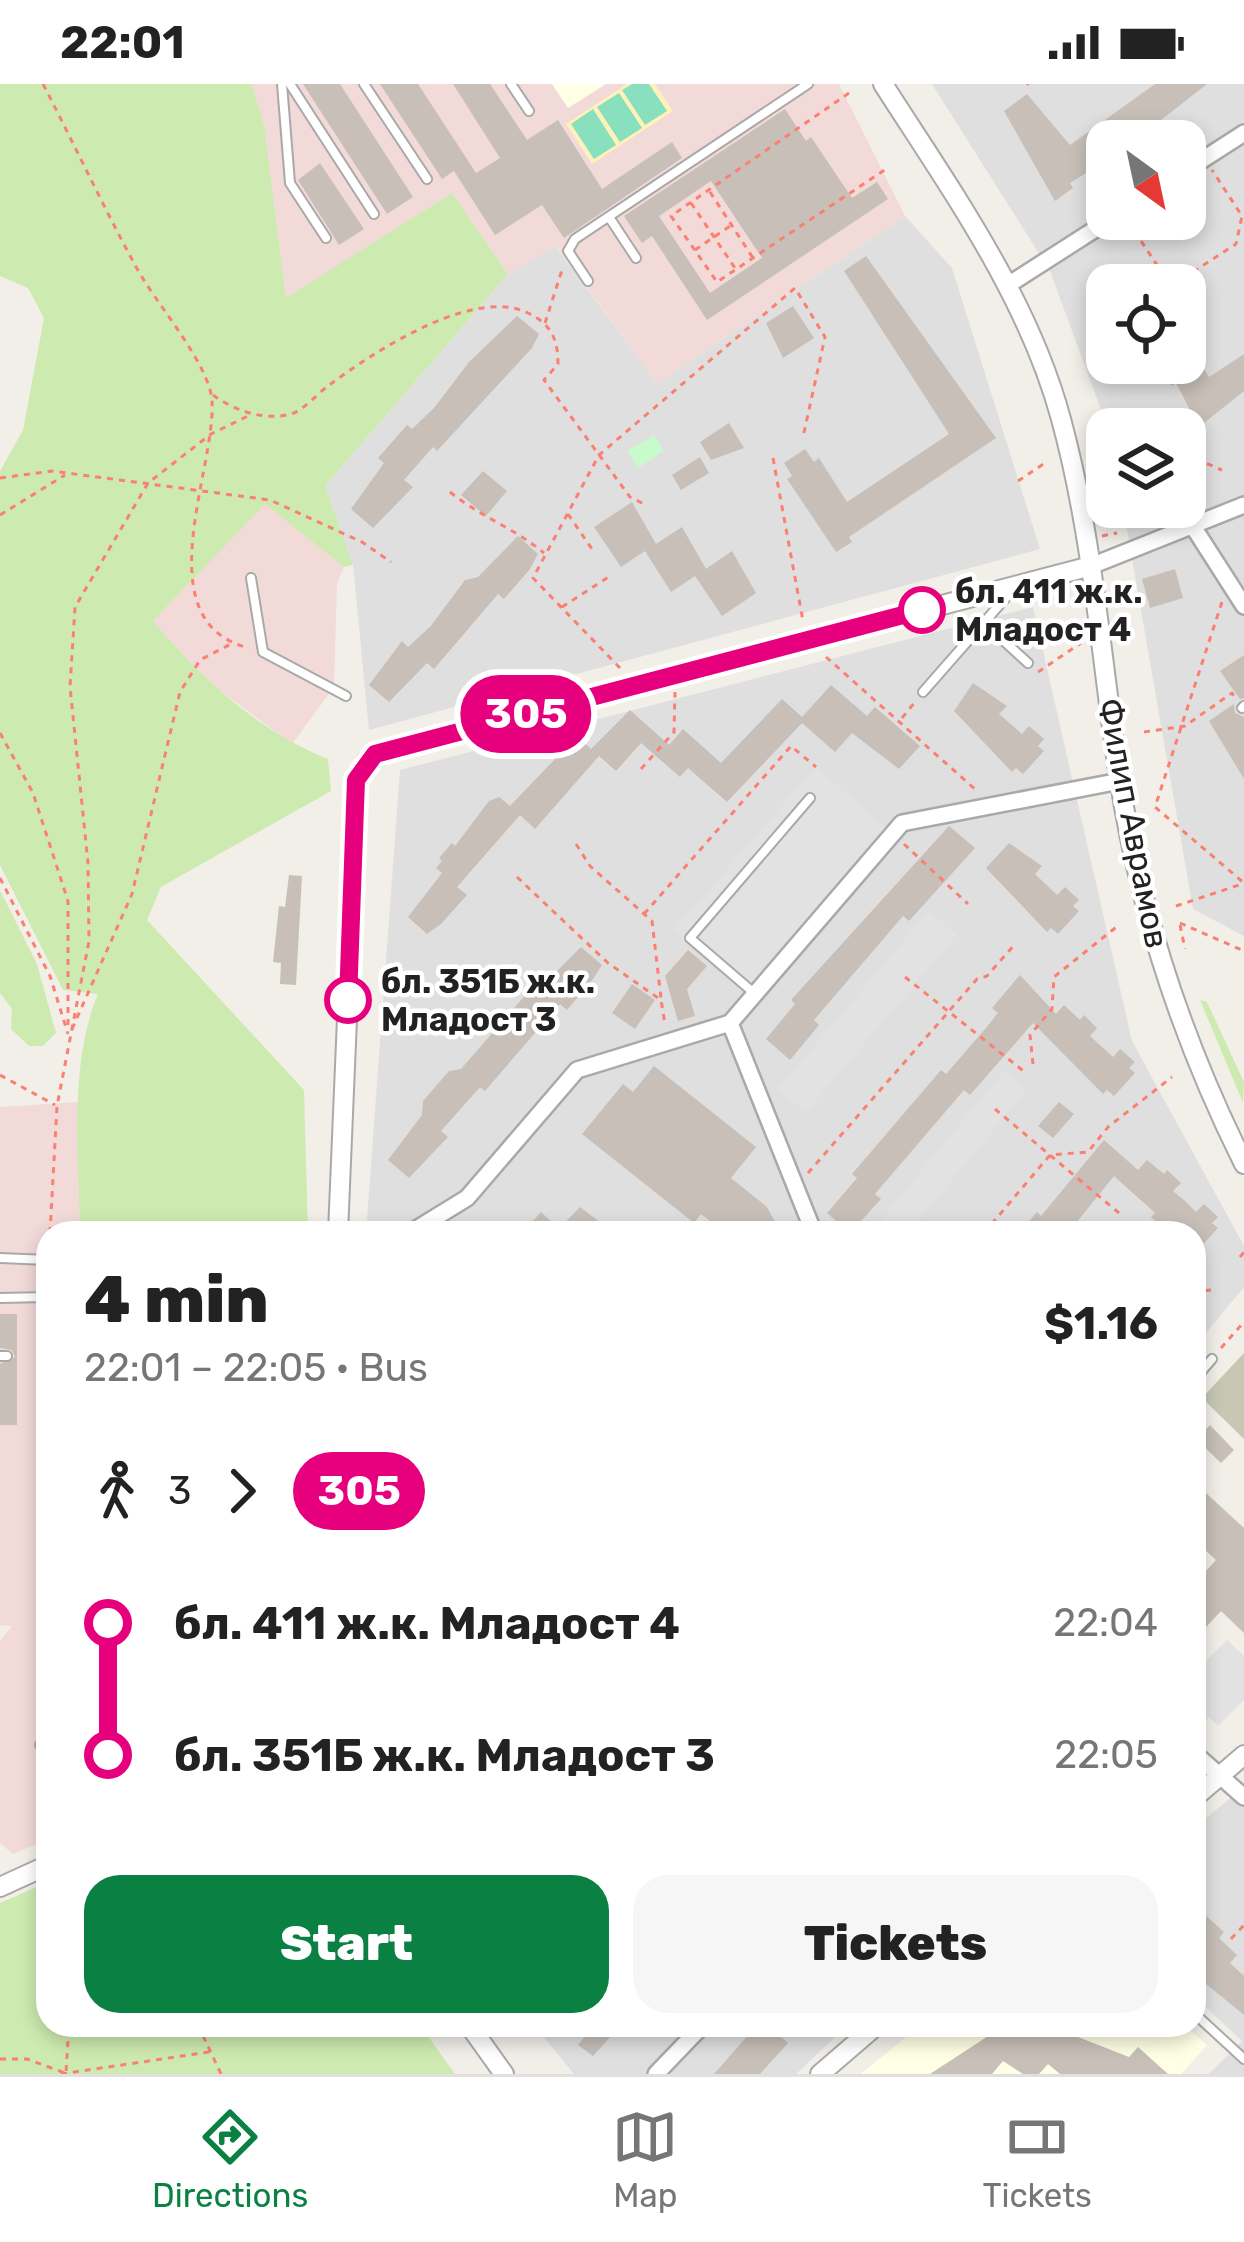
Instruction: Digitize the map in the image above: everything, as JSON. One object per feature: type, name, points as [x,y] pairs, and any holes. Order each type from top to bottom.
[{"type":"street","name":"Филип Аврамов","points":[[884,84],[1007,285],[1056,403],[1091,566],[1120,781],[1171,994],[1204,1083],[1244,1164]]},
{"type":"street","points":[[1206,158],[1244,133]]},
{"type":"street","points":[[1007,285],[1086,235]]},
{"type":"street","points":[[1206,522],[1244,505]]},
{"type":"street","points":[[338,1221],[356,780],[367,760],[385,751],[1091,566],[1194,528],[1244,606]]},
{"type":"street","points":[[430,1221],[467,1198],[577,1070],[730,1023],[902,823],[1120,781]]},
{"type":"street","points":[[730,1023],[809,1221]]},
{"type":"street","points":[[1206,1788],[1244,1755]]},
{"type":"street","points":[[1206,1764],[1244,1797]]},
{"type":"street","points":[[0,1887],[36,1870]]},
{"type":"street","points":[[478,2037],[504,2074]]},
{"type":"street","points":[[656,2074],[692,2037]]},
{"type":"street","points":[[822,2073],[863,2037]]},
{"type":"lane","points":[[286,84],[374,214]]},
{"type":"lane","points":[[286,84],[290,183],[326,238]]},
{"type":"lane","points":[[364,84],[428,179]]},
{"type":"lane","points":[[511,84],[530,111]]},
{"type":"lane","points":[[588,280],[568,251],[575,239],[808,84]]},
{"type":"lane","points":[[609,217],[636,258]]},
{"type":"lane","points":[[251,578],[263,652],[346,696]]},
{"type":"lane","points":[[923,692],[1016,586]]},
{"type":"lane","points":[[984,622],[1028,663]]},
{"type":"lane","points":[[755,994],[690,938],[810,798]]},
{"type":"lane","points":[[0,1258],[36,1260]]},
{"type":"lane","points":[[0,1298],[36,1298]]},
{"type":"lane","points":[[1206,1366],[1212,1359]]},
{"type":"lane","points":[[1206,2024],[1244,2059]]},
{"type":"path","points":[[44,84],[136,268],[212,395],[211,434],[189,547],[192,582],[211,625],[232,644],[263,652]]},
{"type":"path","points":[[849,93],[671,216],[716,282],[886,170]]},
{"type":"path","points":[[1205,264],[1236,244],[1242,216],[1206,162]]},
{"type":"path","points":[[709,190],[753,258]]},
{"type":"path","points":[[691,203],[736,269]]},
{"type":"path","points":[[694,250],[732,225]]},
{"type":"path","points":[[545,322],[568,251]]},
{"type":"path","points":[[621,669],[533,578],[599,454],[795,288],[825,337],[803,437]]},
{"type":"path","points":[[212,395],[252,414],[294,414],[350,372],[459,312],[500,305],[545,322],[558,342],[558,364],[544,380],[630,497],[644,504]]},
{"type":"path","points":[[51,1221],[57,1106],[89,941],[88,862],[70,687],[75,607],[148,483],[211,434],[252,414]]},
{"type":"path","points":[[773,458],[803,622]]},
{"type":"path","points":[[1018,481],[1048,460]]},
{"type":"path","points":[[1206,463],[1222,470]]},
{"type":"path","points":[[0,515],[69,473]]},
{"type":"path","points":[[0,478],[69,473],[270,500],[362,542],[391,562]]},
{"type":"path","points":[[450,492],[485,520],[519,532],[545,554]]},
{"type":"path","points":[[568,513],[594,552]]},
{"type":"path","points":[[562,607],[610,576]]},
{"type":"path","points":[[1230,584],[1155,806],[1244,883]]},
{"type":"path","points":[[1028,663],[1037,672],[1081,643]]},
{"type":"path","points":[[68,1036],[98,981],[132,894],[180,692],[200,660],[232,644]]},
{"type":"path","points":[[820,652],[961,771],[990,806]]},
{"type":"path","points":[[641,769],[674,731],[675,690]]},
{"type":"path","points":[[901,719],[923,692]]},
{"type":"path","points":[[1144,732],[1185,726],[1232,693],[1243,707]]},
{"type":"path","points":[[0,734],[33,793],[68,901],[68,1036]]},
{"type":"path","points":[[644,914],[791,746],[816,767]]},
{"type":"path","points":[[893,834],[968,904]]},
{"type":"path","points":[[576,844],[590,866],[652,921],[668,1044]]},
{"type":"path","points":[[517,877],[608,963],[661,1000]]},
{"type":"path","points":[[0,878],[50,976],[68,1036]]},
{"type":"path","points":[[1176,906],[1244,883]]},
{"type":"path","points":[[1185,949],[1180,923],[1244,951]]},
{"type":"path","points":[[1033,1064],[1030,1035],[1052,1009],[1054,977],[1120,924]]},
{"type":"path","points":[[796,1187],[951,1009],[1015,944]]},
{"type":"path","points":[[905,977],[1026,1073]]},
{"type":"path","points":[[0,1075],[57,1106]]},
{"type":"path","points":[[994,1221],[1050,1155],[1088,1152],[1108,1127],[1172,1077]]},
{"type":"path","points":[[995,1109],[1119,1213]]},
{"type":"path","points":[[1206,1290],[1210,1290]]},
{"type":"path","points":[[1212,1359],[1244,1322]]},
{"type":"path","points":[[1231,1939],[1244,1925]]},
{"type":"path","points":[[65,2074],[68,2037]]},
{"type":"path","points":[[203,2037],[221,2074]]},
{"type":"path","points":[[0,2059],[27,2059],[65,2074],[209,2052]]},
{"type":"shaded area","points":[[252,84],[552,84],[568,107],[606,84],[839,84],[905,216],[658,383],[556,246],[508,274],[452,193],[286,299],[264,125]]},
{"type":"shaded area","points":[[552,84],[606,84],[568,108]]},
{"type":"shaded area","points":[[932,84],[1244,84],[1244,936],[1193,909],[1127,528],[1206,528],[1206,408],[1100,408],[1091,384],[1206,384],[1206,264],[1086,264],[1086,369],[1050,271]]},
{"type":"shaded area","points":[[905,216],[952,268],[1040,549],[369,730],[353,565],[324,487],[508,274],[555,246],[658,383]]},
{"type":"shaded area","points":[[265,503],[344,567],[337,583],[334,687],[292,744],[207,681],[152,622]]},
{"type":"shaded area","points":[[1033,607],[1132,1041],[1244,1246],[1244,1287],[1206,1333],[1206,1221],[367,1221],[400,770]]},
{"type":"shaded area","points":[[816,767],[893,834],[752,998],[674,930]]},
{"type":"shaded area","points":[[929,911],[957,935],[806,1112],[778,1089]]},
{"type":"shaded area","points":[[1004,1071],[1027,1089],[918,1221],[880,1221]]},
{"type":"shaded area","points":[[79,1102],[80,1221],[36,1221],[36,1844],[13,1854],[0,1843],[0,1641],[12,1626],[0,1625],[0,1107]]},
{"type":"shaded area","points":[[1244,1353],[1244,1439],[1206,1402],[1206,1394]]},
{"type":"shaded area","points":[[1227,1640],[1244,1656],[1244,1700],[1218,1726],[1209,1717],[1206,1720],[1206,1661]]},
{"type":"shaded area","points":[[1244,1787],[1244,2074],[1209,2074],[1242,2041],[1206,2007],[1206,1818]]},
{"type":"shaded area","points":[[544,2037],[835,2037],[796,2074],[574,2074]]},
{"type":"shaded area","points":[[906,2037],[1198,2037],[1207,2045],[1181,2074],[861,2074]]},
{"type":"green space","points":[[0,84],[252,84],[264,125],[286,298],[452,193],[508,274],[325,486],[353,565],[344,567],[265,504],[153,621],[232,701],[278,734],[328,759],[331,791],[161,887],[147,920],[304,1090],[308,1221],[80,1221],[79,1081],[98,994],[63,990],[0,865],[0,471],[23,430],[44,318],[28,288],[0,276]]},
{"type":"green space","points":[[632,84],[649,84],[667,111],[645,125],[622,90]]},
{"type":"green space","points":[[619,93],[642,128],[620,142],[597,107]]},
{"type":"green space","points":[[593,109],[616,145],[594,159],[571,124]]},
{"type":"green space","points":[[654,435],[664,451],[638,468],[627,451]]},
{"type":"green space","points":[[0,890],[37,964],[56,1033],[43,1046],[29,1046],[11,1029],[12,1009],[0,993]]},
{"type":"green space","points":[[1200,1000],[1207,1002],[1244,1082],[1243,1103]]},
{"type":"green space","points":[[36,1887],[36,2037],[429,2037],[455,2074],[0,2074],[0,1903]]},
{"type":"sand","points":[[627,84],[655,84],[673,111],[592,164],[566,124]]},
{"type":"building","points":[[303,84],[340,84],[413,197],[387,214]]},
{"type":"building","points":[[380,84],[418,84],[476,173],[500,158],[453,84],[490,84],[527,140],[558,120],[602,189],[672,142],[682,158],[564,238],[542,205],[495,235],[454,171],[442,179]]},
{"type":"building","points":[[1155,84],[1207,84],[1161,120],[1105,120]]},
{"type":"building","points":[[1027,94],[1070,145],[1086,134],[1086,173],[1055,201],[1004,111]]},
{"type":"building","points":[[785,109],[806,141],[811,137],[852,198],[877,182],[888,199],[707,320],[652,236],[642,243],[624,216]],"holes":[[[711,181],[762,258],[710,293],[659,216]]]},
{"type":"building","points":[[320,163],[364,229],[339,245],[298,180]]},
{"type":"building","points":[[866,256],[996,438],[849,537],[852,542],[836,552],[787,479],[792,476],[784,463],[805,449],[814,462],[819,458],[847,502],[949,434],[844,271]]},
{"type":"building","points":[[793,306],[814,338],[783,358],[766,323]]},
{"type":"building","points":[[517,316],[539,334],[532,348],[437,451],[433,447],[404,480],[413,487],[373,528],[351,509],[384,463],[378,458],[407,425],[412,429],[434,408],[469,362]]},
{"type":"building","points":[[1244,354],[1244,391],[1206,421],[1206,408],[1189,408],[1177,384],[1206,384],[1206,372],[1209,377]]},
{"type":"building","points":[[729,423],[744,448],[711,460],[700,442]]},
{"type":"building","points":[[700,457],[709,473],[681,490],[672,475]]},
{"type":"building","points":[[483,471],[507,491],[486,516],[461,495]]},
{"type":"building","points":[[632,502],[656,544],[682,527],[706,569],[732,551],[756,593],[722,616],[695,576],[671,592],[645,551],[621,567],[594,527]]},
{"type":"building","points":[[518,536],[538,554],[530,569],[504,599],[498,594],[434,669],[427,663],[389,702],[369,685],[402,641],[408,647],[430,627],[465,580],[478,577]]},
{"type":"building","points":[[1175,569],[1183,598],[1150,608],[1142,579]]},
{"type":"building","points":[[1244,655],[1244,698],[1240,699],[1220,671]]},
{"type":"building","points":[[973,683],[1007,706],[999,714],[1022,734],[1029,726],[1044,739],[1038,746],[1044,751],[1023,774],[1016,768],[1012,772],[954,711]]},
{"type":"building","points":[[831,685],[867,716],[875,707],[920,746],[899,769],[852,733],[835,752],[802,723],[727,802],[688,768],[680,777],[641,743],[616,771],[599,756],[535,829],[520,815],[457,887],[467,895],[441,924],[427,934],[408,917],[442,873],[436,868],[442,861],[439,858],[452,843],[455,846],[489,801],[499,797],[510,806],[577,736],[591,749],[630,710],[669,745],[683,729],[721,763],[782,699],[802,717]]},
{"type":"building","points":[[1234,704],[1235,713],[1244,717],[1244,779],[1209,721]]},
{"type":"building","points":[[949,826],[975,848],[909,921],[903,916],[814,1020],[819,1025],[790,1060],[766,1039],[795,1004],[791,1000]]},
{"type":"building","points":[[1009,843],[1042,866],[1035,874],[1057,895],[1065,887],[1079,900],[1073,906],[1079,911],[1058,934],[1051,928],[1047,932],[986,868]]},
{"type":"building","points":[[289,875],[302,876],[296,985],[280,984],[281,963],[273,962],[279,906],[285,907]]},
{"type":"building","points":[[581,947],[602,965],[593,979],[567,1010],[560,1004],[485,1091],[480,1087],[441,1131],[448,1137],[409,1178],[388,1160],[422,1115],[423,1101],[449,1071],[461,1069],[536,983],[541,987]]},
{"type":"building","points":[[688,950],[707,966],[687,989],[695,1016],[678,1021],[665,976]]},
{"type":"building","points":[[1020,975],[1056,1014],[1064,1005],[1080,1020],[1084,1015],[1097,1028],[1090,1036],[1113,1057],[1120,1049],[1135,1062],[1129,1068],[1135,1073],[1114,1096],[1107,1090],[1103,1094],[1033,1023],[970,1095],[964,1090],[875,1194],[881,1199],[861,1221],[836,1221],[827,1213],[857,1178],[852,1174],[941,1070],[946,1074],[986,1028],[998,1013],[992,1008]]},
{"type":"building","points":[[632,984],[655,1000],[635,1029],[612,1013]]},
{"type":"building","points":[[654,1066],[756,1147],[731,1178],[767,1207],[775,1221],[710,1221],[701,1214],[691,1221],[582,1134],[623,1084],[633,1092]]},
{"type":"building","points":[[1059,1102],[1074,1114],[1053,1138],[1038,1126]]},
{"type":"building","points":[[1104,1140],[1138,1170],[1147,1160],[1164,1174],[1167,1170],[1181,1183],[1173,1191],[1196,1212],[1204,1204],[1218,1217],[1212,1223],[1218,1228],[1206,1241],[1206,1221],[1155,1221],[1151,1217],[1155,1213],[1114,1176],[1078,1221],[1029,1221],[1037,1212],[1041,1216]]},
{"type":"building","points":[[580,1207],[598,1221],[567,1221]]},
{"type":"building","points":[[0,1314],[17,1314],[17,1425],[0,1425],[0,1364],[15,1357],[12,1350],[0,1348]]},
{"type":"building","points":[[1210,1425],[1234,1450],[1221,1463],[1206,1449]]},
{"type":"building","points":[[1206,1493],[1244,1528],[1244,1633],[1221,1611],[1206,1627],[1206,1571],[1216,1560],[1206,1551]]},
{"type":"building","points":[[1206,1916],[1224,1932],[1219,1938],[1237,1955],[1230,1963],[1244,1976],[1244,2015],[1206,1984]]},
{"type":"building","points":[[584,2037],[610,2037],[593,2056],[578,2045]]},
{"type":"building","points":[[746,2037],[781,2037],[788,2043],[760,2074],[714,2074]]},
{"type":"building","points":[[987,2037],[1078,2037],[1129,2057],[1138,2047],[1168,2074],[1060,2074],[1048,2064],[1039,2074],[1023,2074],[1003,2061],[992,2074],[930,2074]]},
{"type":"bus line","name":"305","points":[[348,1000],[356,780],[375,754],[922,610]]},
{"type":"place","name":"бл. 411 ж.к. Младост 4","points":[[922,610]]},
{"type":"place","name":"бл. 351Б ж.к. Младост 3","points":[[348,1000]]}]
